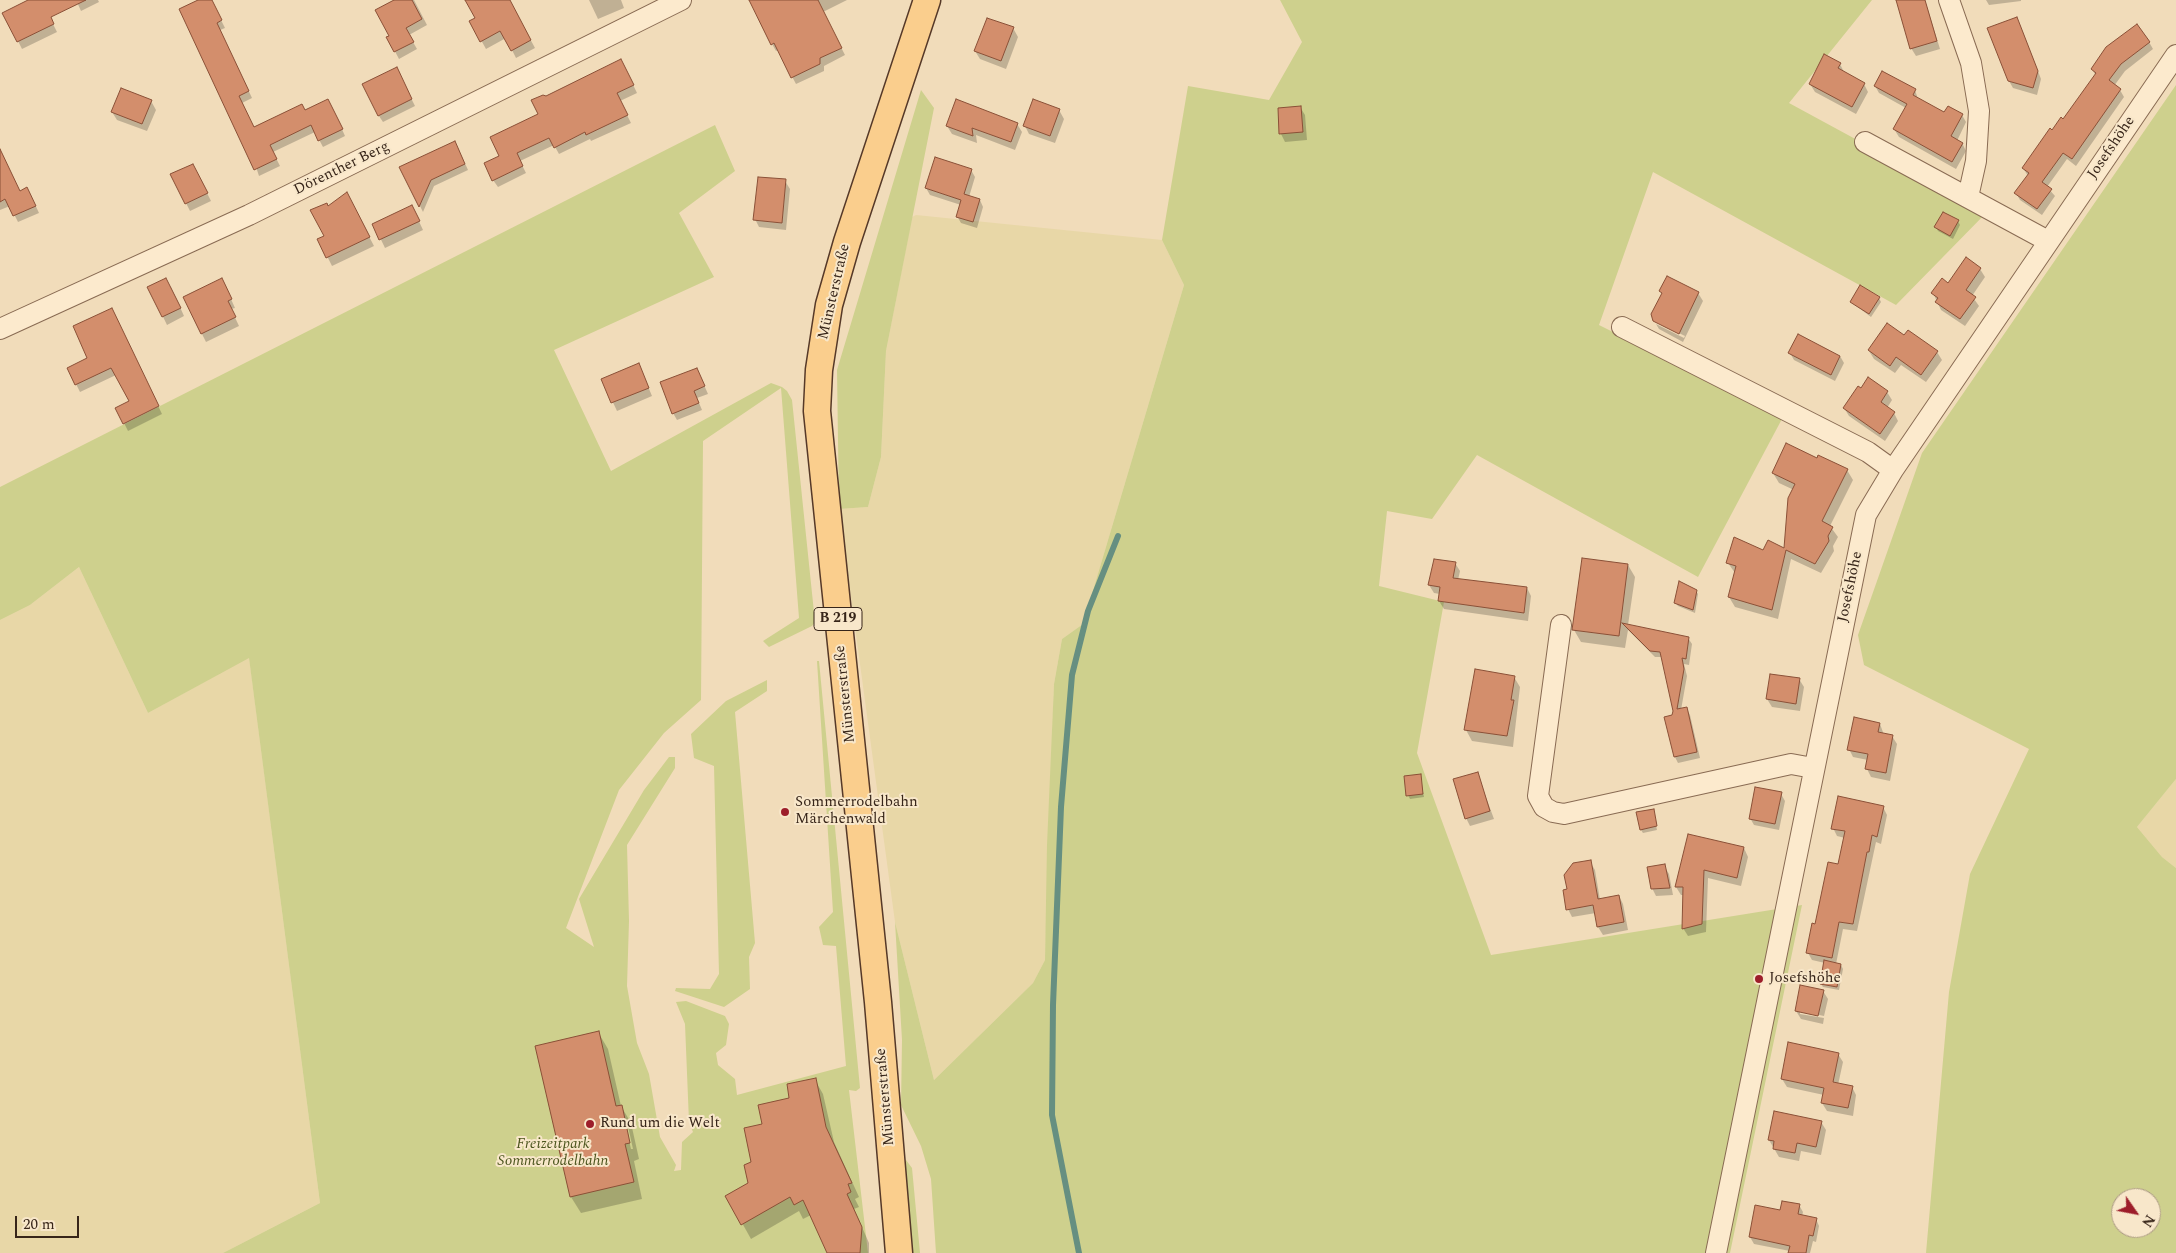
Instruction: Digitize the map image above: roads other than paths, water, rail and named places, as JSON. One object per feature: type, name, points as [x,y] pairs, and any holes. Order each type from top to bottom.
[{"type":"main road","name":"Münsterstraße","points":[[899,1253],[878,1002],[817,411],[819,370],[829,305],[850,232],[927,0]]},
{"type":"street","name":"Dörenther Berg","points":[[0,329],[249,215],[681,0]]},
{"type":"street","points":[[1949,0],[1971,63],[1980,112],[1976,161],[1968,197]]},
{"type":"street","name":"Josefshöhe","points":[[1716,1253],[1813,768],[1866,516],[1893,470],[2176,55]]},
{"type":"street","points":[[1865,142],[2048,241]]},
{"type":"street","points":[[1622,327],[1868,452],[1893,470]]},
{"type":"street","points":[[1561,625],[1538,796],[1544,807],[1548,810],[1564,814],[1791,764],[1813,768]]},
{"type":"waterway","points":[[1079,1253],[1052,1115],[1053,1005],[1061,807],[1072,675],[1088,611],[1118,536]]},
{"type":"place","name":"Sommerrodelbahn Märchenwald","points":[[785,812]]},
{"type":"place","name":"Josefshöhe","points":[[1759,979]]},
{"type":"place","name":"Rund um die Welt","points":[[590,1124]]},
{"type":"park label","name":"Freizeitpark Sommerrodelbahn","points":[[553,1154]]}]
